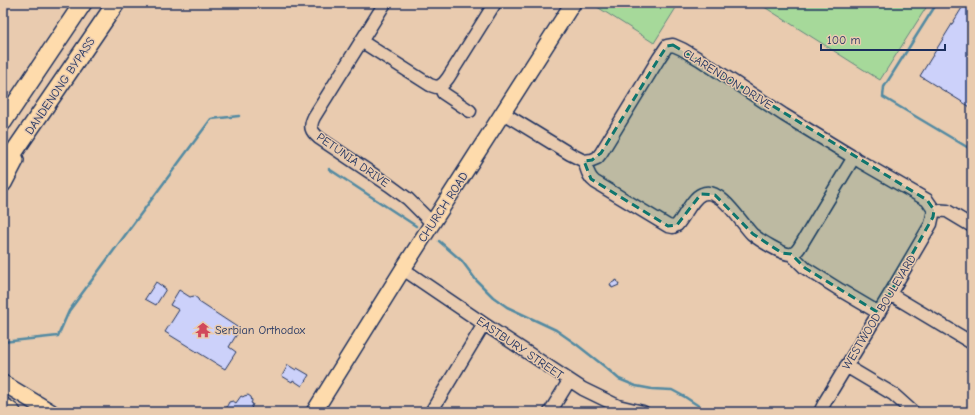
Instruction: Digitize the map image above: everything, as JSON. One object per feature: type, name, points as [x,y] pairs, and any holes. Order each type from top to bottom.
[{"type":"highway","points":[[3,122],[83,3]]},
{"type":"highway","name":"DANDENONG BYPASS","points":[[3,168],[116,3]]},
{"type":"highway","points":[[3,183],[26,136]]},
{"type":"main road","name":"CHURCH ROAD","points":[[314,412],[432,223],[573,3]]},
{"type":"main road","points":[[3,383],[51,412]]},
{"type":"main road","points":[[3,405],[13,412]]},
{"type":"street","name":"PETUNIA DRIVE","points":[[385,3],[314,117],[311,125],[312,131],[319,138],[408,199],[432,223]]},
{"type":"street","points":[[361,42],[430,85],[436,87],[440,86],[448,78],[495,3]]},
{"type":"street","name":"CLARENDON DRIVE","points":[[584,161],[597,158],[601,153],[659,58],[667,46],[673,45],[700,59],[784,115],[926,200],[934,210]]},
{"type":"street","points":[[440,86],[443,93],[470,111]]},
{"type":"street","points":[[503,113],[584,161],[591,179],[668,226],[677,224],[696,198],[701,194],[710,193],[728,205],[753,234],[782,253],[791,254],[796,252],[854,157]]},
{"type":"street","points":[[934,210],[947,211],[972,226]]},
{"type":"street","name":"WESTWOOD BOULEVARD","points":[[820,412],[931,224],[934,210]]},
{"type":"street","points":[[791,254],[805,268],[879,313]]},
{"type":"street","name":"EASTBURY STREET","points":[[403,270],[569,381],[618,406],[643,412]]},
{"type":"street","points":[[890,294],[972,343]]},
{"type":"street","points":[[431,412],[484,324]]},
{"type":"street","points":[[846,366],[893,394],[912,412]]},
{"type":"street","points":[[550,412],[569,381]]},
{"type":"highlighted area","points":[[673,45],[927,200],[934,210],[933,217],[879,313],[805,268],[791,254],[782,253],[753,234],[715,195],[701,194],[677,225],[668,226],[591,179],[584,161],[592,160],[601,153],[667,46]]},
{"type":"green space","points":[[591,3],[679,3],[654,43]]},
{"type":"green space","points":[[758,3],[929,3],[880,80]]},
{"type":"building","points":[[965,3],[972,3],[972,108],[920,76]]},
{"type":"building","points":[[617,280],[619,285],[612,288],[610,284]]},
{"type":"building","points":[[156,282],[166,289],[156,305],[145,299]]},
{"type":"building","name":"Serbian Orthodox","points":[[179,290],[190,297],[194,296],[199,302],[240,329],[229,347],[236,352],[225,369],[165,332],[179,310],[170,305]]},
{"type":"building","points":[[288,365],[309,375],[302,386],[293,380],[292,382],[282,376]]},
{"type":"building","points":[[248,395],[251,397],[251,403],[253,404],[250,411],[251,412],[229,412],[230,411],[228,410],[227,406],[229,402],[233,401],[236,403],[241,396],[243,397]]},
{"type":"waterway","points":[[937,3],[884,87],[883,97],[972,150]]},
{"type":"waterway","points":[[3,342],[58,336],[69,311],[211,119],[239,116]]},
{"type":"waterway","points":[[329,169],[416,226]]},
{"type":"waterway","points":[[439,241],[462,261],[476,280],[493,297],[507,307],[556,330],[576,344],[619,379],[636,386],[652,389],[672,390],[708,412]]},
{"type":"place","name":"Serbian Orthodox","points":[[203,330]]}]
